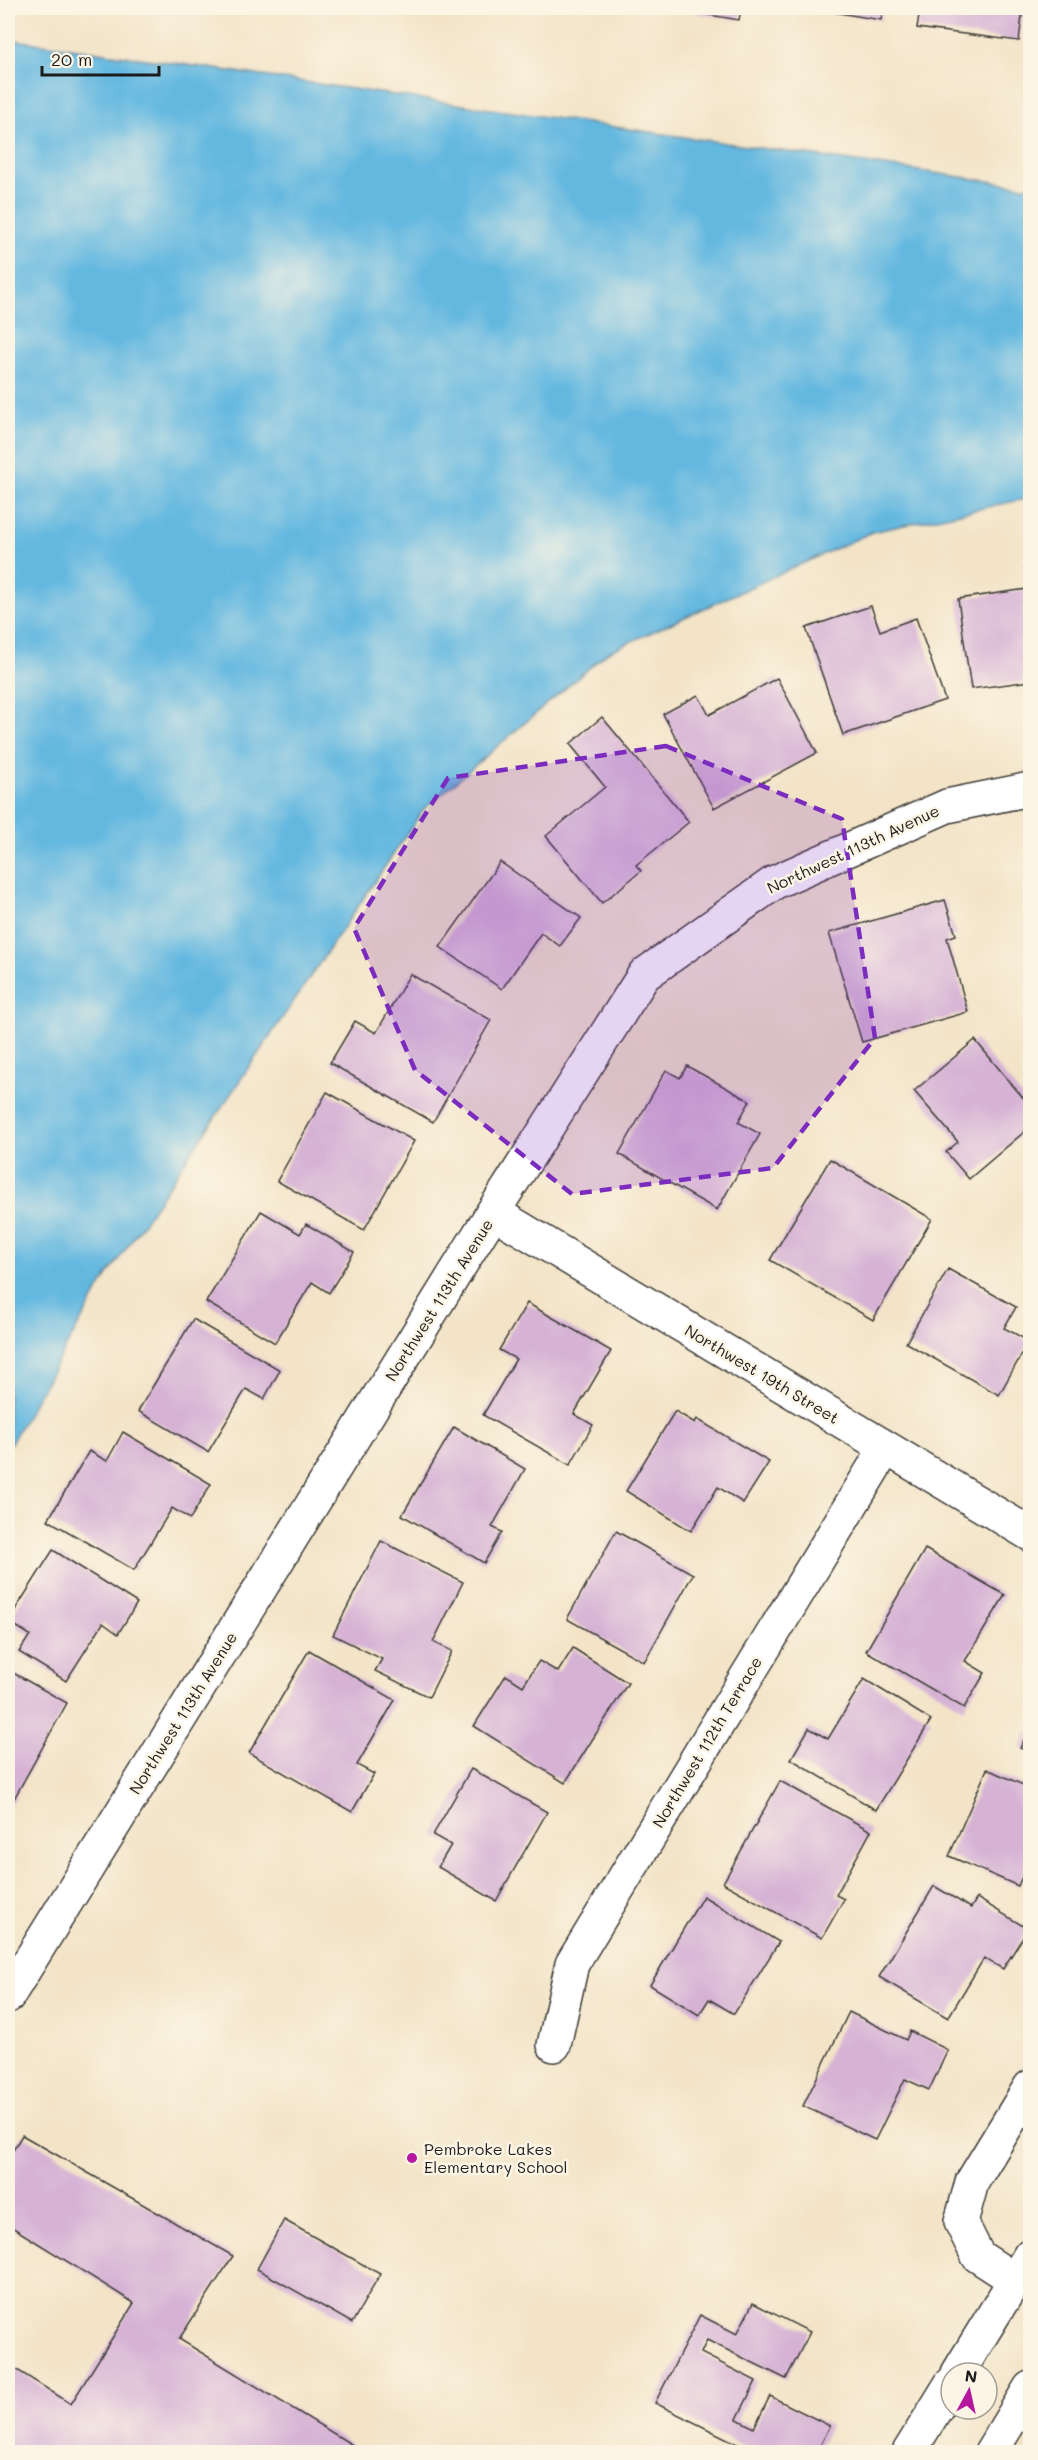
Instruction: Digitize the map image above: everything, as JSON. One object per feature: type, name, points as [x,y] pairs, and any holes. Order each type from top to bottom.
[{"type":"street","name":"Northwest 113th Avenue","points":[[8,1996],[493,1212],[644,975],[775,882],[947,806],[1030,789]]},
{"type":"street","name":"Northwest 19th Street","points":[[493,1212],[1030,1534]]},
{"type":"street","name":"Northwest 112th Terrace","points":[[554,2045],[572,1964],[885,1449]]},
{"type":"street","points":[[965,2361],[1023,2267],[978,2256],[961,2222],[972,2182],[1030,2087]]},
{"type":"street","points":[[991,2452],[1030,2388]]},
{"type":"street","points":[[909,2452],[939,2403]]},
{"type":"highlighted area","points":[[666,746],[842,819],[875,1038],[773,1168],[572,1194],[415,1070],[354,928],[448,778]]},
{"type":"water","points":[[8,39],[1030,187],[1030,498],[872,532],[608,652],[424,809],[104,1281],[8,1448]]},
{"type":"building","points":[[698,8],[741,8],[739,20],[697,13]]},
{"type":"building","points":[[808,8],[883,8],[881,20]]},
{"type":"building","points":[[920,8],[1023,8],[1019,41],[917,28]]},
{"type":"building","points":[[1030,564],[1030,681],[971,689],[958,599],[1027,589],[1024,565]]},
{"type":"building","points":[[871,606],[880,631],[916,618],[945,700],[843,735],[806,628]]},
{"type":"building","points":[[777,678],[817,753],[714,808],[663,714],[698,695],[709,715]]},
{"type":"building","points":[[602,717],[689,822],[636,865],[641,871],[602,903],[546,836],[605,787],[570,744]]},
{"type":"building","points":[[500,862],[581,918],[560,946],[541,933],[502,989],[440,947]]},
{"type":"building","points":[[945,900],[956,935],[947,938],[968,1012],[862,1042],[829,933]]},
{"type":"building","points":[[410,974],[491,1020],[433,1122],[330,1063],[355,1021],[376,1033]]},
{"type":"building","points":[[975,1040],[1030,1106],[1030,1127],[969,1179],[946,1152],[958,1142],[914,1091]]},
{"type":"building","points":[[687,1066],[750,1101],[738,1122],[760,1134],[717,1210],[619,1154],[666,1070],[680,1078]]},
{"type":"building","points":[[327,1092],[414,1141],[364,1230],[277,1181]]},
{"type":"building","points":[[830,1159],[932,1219],[873,1320],[770,1260]]},
{"type":"building","points":[[261,1211],[300,1234],[306,1224],[354,1252],[329,1293],[312,1282],[275,1343],[206,1302]]},
{"type":"building","points":[[948,1269],[1016,1307],[1004,1328],[1029,1341],[999,1395],[906,1343]]},
{"type":"building","points":[[527,1303],[611,1351],[574,1414],[593,1425],[570,1465],[483,1415],[516,1359],[499,1350]]},
{"type":"building","points":[[193,1319],[280,1370],[264,1399],[246,1389],[208,1452],[138,1411]]},
{"type":"building","points":[[675,1411],[695,1423],[697,1419],[769,1462],[743,1503],[718,1487],[691,1531],[626,1491]]},
{"type":"building","points":[[454,1427],[525,1469],[492,1527],[502,1532],[484,1563],[402,1515]]},
{"type":"building","points":[[123,1432],[211,1484],[190,1519],[172,1508],[134,1570],[48,1520],[89,1451],[107,1461]]},
{"type":"building","points":[[616,1531],[693,1574],[644,1662],[567,1619]]},
{"type":"building","points":[[381,1541],[463,1582],[433,1642],[452,1651],[429,1697],[375,1671],[382,1659],[333,1635]]},
{"type":"building","points":[[925,1549],[1005,1595],[965,1661],[985,1673],[964,1708],[866,1651]]},
{"type":"building","points":[[53,1550],[137,1603],[118,1634],[103,1623],[66,1681],[19,1652],[30,1635],[8,1621]]},
{"type":"building","points":[[573,1648],[628,1683],[565,1783],[474,1726],[506,1675],[523,1686],[539,1661],[558,1672]]},
{"type":"building","points":[[309,1650],[395,1700],[357,1765],[374,1774],[352,1812],[249,1753]]},
{"type":"building","points":[[8,1670],[67,1703],[10,1806],[8,1805]]},
{"type":"building","points":[[864,1679],[931,1720],[876,1810],[791,1759],[809,1728],[828,1739]]},
{"type":"building","points":[[1030,1728],[1030,1753],[1020,1748]]},
{"type":"building","points":[[471,1769],[547,1812],[496,1901],[438,1867],[451,1845],[433,1835]]},
{"type":"building","points":[[987,1769],[1030,1788],[1030,1858],[1018,1886],[949,1856]]},
{"type":"building","points":[[780,1781],[871,1831],[836,1895],[844,1899],[822,1938],[723,1883]]},
{"type":"building","points":[[934,1886],[971,1908],[977,1898],[1028,1929],[1003,1969],[984,1958],[948,2018],[879,1977]]},
{"type":"building","points":[[703,1896],[779,1942],[734,2014],[709,1999],[699,2015],[650,1985]]},
{"type":"building","points":[[849,2012],[906,2040],[910,2031],[948,2050],[929,2090],[905,2079],[875,2140],[803,2106]]},
{"type":"building","points":[[22,2135],[233,2256],[179,2339],[364,2452],[8,2452],[8,2364],[71,2404],[134,2303],[12,2227],[8,2234],[8,2159]]},
{"type":"building","points":[[284,2220],[380,2274],[352,2323],[257,2269]]},
{"type":"building","points":[[753,2303],[810,2332],[786,2379],[707,2340],[701,2353],[756,2381],[737,2419],[754,2428],[770,2396],[830,2426],[817,2452],[754,2452],[655,2403],[700,2315],[737,2334]]},
{"type":"place","name":"Pembroke Lakes Elementary School","points":[[412,2158]]}]
